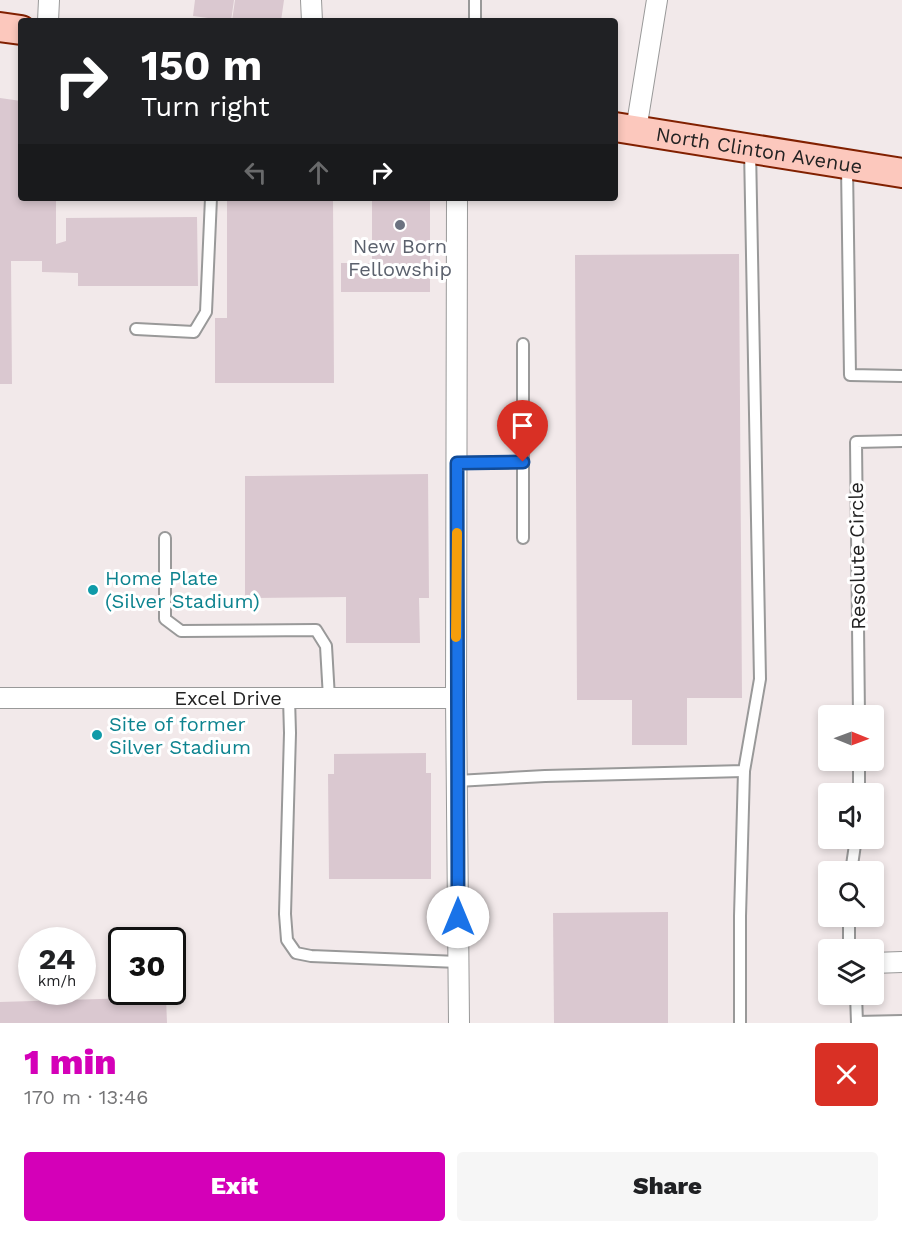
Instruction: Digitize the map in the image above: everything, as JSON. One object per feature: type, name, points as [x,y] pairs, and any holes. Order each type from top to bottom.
[{"type":"street","points":[[48,18],[50,0]]},
{"type":"street","points":[[311,0],[312,18]]},
{"type":"street","points":[[625,128],[657,0]]},
{"type":"street","points":[[0,27],[18,30]]},
{"type":"street","name":"North Clinton Avenue","points":[[625,128],[902,173]]},
{"type":"street","points":[[457,201],[456,698],[459,1023]]},
{"type":"street","name":"Excel Drive","points":[[0,698],[456,698]]},
{"type":"street","points":[[884,963],[902,962]]},
{"type":"lane","points":[[475,0],[475,18]]},
{"type":"lane","points":[[740,1023],[744,771],[760,680],[750,148]]},
{"type":"lane","points":[[847,164],[850,375],[902,376]]},
{"type":"lane","points":[[136,328],[194,332],[206,312],[211,201]]},
{"type":"lane","points":[[523,344],[523,538]]},
{"type":"lane","name":"Resolute Circle","points":[[859,705],[856,442],[902,441]]},
{"type":"lane","points":[[457,463],[523,462]]},
{"type":"lane","points":[[165,538],[165,619],[181,631],[316,630],[326,645],[329,698]]},
{"type":"lane","points":[[289,698],[285,914],[287,940],[296,953],[311,956],[458,962]]},
{"type":"lane","points":[[457,781],[545,776],[744,771]]},
{"type":"lane","points":[[856,1005],[856,1023],[902,1021]]},
{"type":"building","points":[[195,0],[234,0],[231,18],[193,16]]},
{"type":"building","points":[[235,0],[284,0],[281,18],[232,18]]},
{"type":"building","points":[[0,98],[18,101],[18,201],[56,201],[56,244],[66,241],[66,218],[197,217],[198,286],[78,286],[78,273],[42,272],[42,261],[11,261],[12,384],[0,384]]},
{"type":"building","points":[[227,201],[333,201],[334,383],[215,383],[215,318],[227,318]]},
{"type":"building","points":[[372,201],[430,201],[430,292],[341,292],[341,263],[372,263]]},
{"type":"building","points":[[739,254],[742,698],[687,698],[687,745],[632,745],[632,700],[577,700],[575,255]]},
{"type":"building","points":[[428,474],[429,598],[419,598],[420,643],[346,643],[346,597],[245,598],[245,476]]},
{"type":"building","points":[[426,753],[426,773],[431,773],[431,879],[329,879],[328,774],[334,774],[334,754]]},
{"type":"building","points":[[668,912],[668,1023],[554,1023],[553,913]]},
{"type":"building","points":[[96,999],[108,999],[108,1005],[166,1005],[167,1023],[0,1023],[0,1002],[18,1001],[18,1005],[96,1005]]},
{"type":"slow traffic","points":[[456,637],[457,533]]},
{"type":"place","name":"New Born Fellowship","points":[[400,225]]},
{"type":"place","name":"Home Plate (Silver Stadium)","points":[[93,590]]},
{"type":"place","name":"Site of former Silver Stadium","points":[[97,735]]},
{"type":"route","points":[[458,917],[457,463],[523,462]]}]
